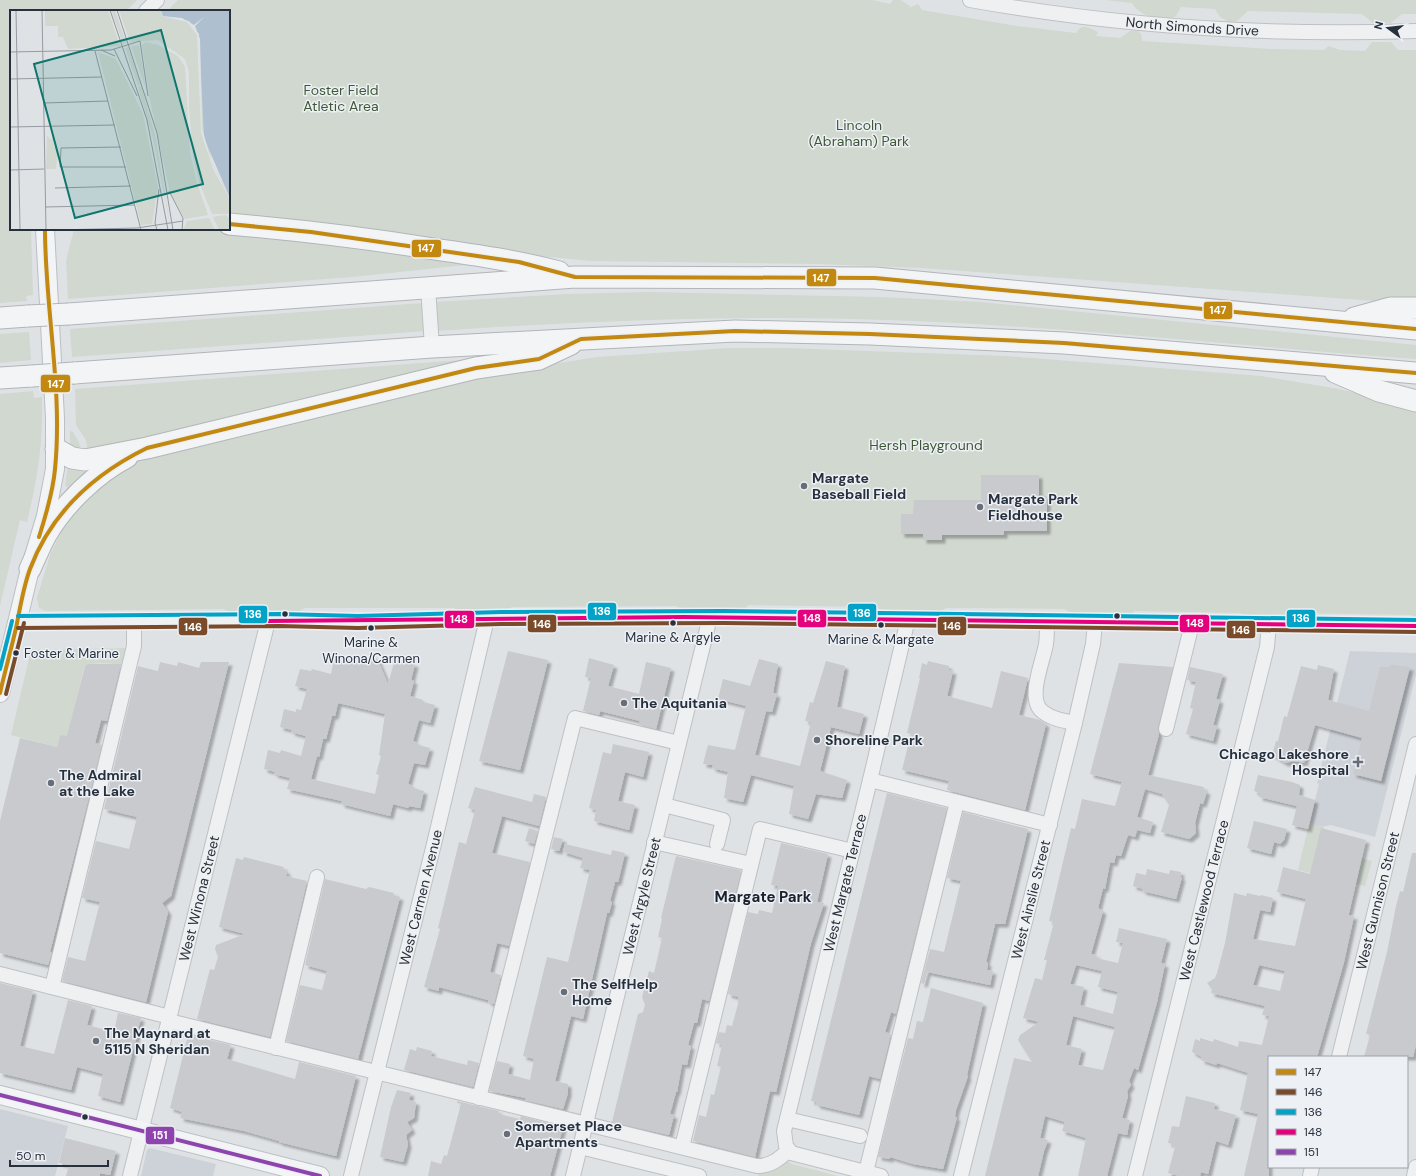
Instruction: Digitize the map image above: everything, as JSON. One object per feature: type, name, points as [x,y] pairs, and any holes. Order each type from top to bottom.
[{"type":"highway","points":[[230,224],[311,232],[519,262],[575,277]]},
{"type":"highway","points":[[0,318],[575,277],[876,278],[1345,321],[1416,329]]},
{"type":"highway","points":[[1345,321],[1390,308],[1416,308]]},
{"type":"highway","points":[[0,378],[432,347],[735,331],[870,334],[1064,343],[1416,373]]},
{"type":"highway","points":[[56,449],[72,458],[84,460],[147,448],[461,371],[539,359],[580,339]]},
{"type":"highway","points":[[1322,366],[1379,392],[1416,401]]},
{"type":"highway","points":[[30,569],[49,530],[76,497],[111,466],[147,448]]},
{"type":"main road","points":[[0,693],[30,569],[52,490],[56,449],[45,230]]},
{"type":"main road","points":[[0,1095],[141,1132],[320,1176]]},
{"type":"street","points":[[147,10],[157,0]]},
{"type":"street","name":"North Simonds Drive","points":[[970,0],[1167,26],[1263,30],[1416,31]]},
{"type":"street","points":[[428,287],[432,347]]},
{"type":"street","points":[[18,622],[358,622],[710,617],[1416,626]]},
{"type":"street","name":"West Argyle Street","points":[[573,1176],[710,617]]},
{"type":"street","name":"West Carmen Avenue","points":[[351,1176],[434,844],[487,619]]},
{"type":"street","name":"West Margate Terrace","points":[[787,1148],[784,1131],[908,619]]},
{"type":"street","name":"West Winona Street","points":[[130,1176],[268,621]]},
{"type":"street","points":[[1047,622],[1046,643],[1035,691],[1035,702],[1042,712],[1054,718],[1075,723]]},
{"type":"street","name":"West Ainslie Street","points":[[961,1176],[1075,723],[1093,644],[1095,622]]},
{"type":"street","points":[[52,987],[134,646],[134,623]]},
{"type":"street","points":[[1166,729],[1192,624]]},
{"type":"street","name":"West Castlewood Terrace","points":[[1134,1176],[1267,647],[1269,624]]},
{"type":"street","points":[[480,1098],[575,718],[679,743]]},
{"type":"street","name":"West Gunnison Street","points":[[1339,1056],[1416,744]]},
{"type":"street","points":[[870,780],[1050,825]]},
{"type":"street","points":[[866,1172],[957,802]]},
{"type":"street","points":[[664,806],[723,820],[717,844]]},
{"type":"street","points":[[682,1147],[760,829],[853,851]]},
{"type":"street","points":[[654,842],[751,864]]},
{"type":"street","points":[[276,1048],[317,877]]},
{"type":"street","points":[[0,974],[276,1048],[764,1166],[778,1159],[787,1148],[798,1156],[881,1176]]},
{"type":"street","points":[[787,1119],[860,1136]]},
{"type":"street","points":[[580,1147],[699,1176]]},
{"type":"street","points":[[1414,1176],[1416,1166]]},
{"type":"shaded area","name":"Chicago Lakeshore Hospital","points":[[1350,651],[1416,653],[1416,675],[1375,837],[1331,825],[1320,827],[1309,824],[1319,784],[1317,783]]},
{"type":"shaded area","points":[[0,1109],[68,1126],[55,1176],[0,1176]]},
{"type":"shaded area","points":[[150,1148],[216,1164],[213,1176],[141,1176],[147,1150]]},
{"type":"green space","points":[[0,0],[137,0],[127,10],[10,10],[10,230],[31,230],[33,295],[26,296],[27,301],[0,303]]},
{"type":"green space","name":"Lincoln (Abraham) Park","points":[[178,0],[872,0],[890,4],[893,0],[901,0],[911,7],[918,4],[922,10],[1017,26],[1076,33],[1079,29],[1086,27],[1098,32],[1096,36],[1120,38],[1130,31],[1138,31],[1141,34],[1142,41],[1272,49],[1324,50],[1328,46],[1340,50],[1365,51],[1372,42],[1391,42],[1398,50],[1416,50],[1416,304],[922,268],[817,264],[591,261],[529,255],[230,217],[230,10],[168,10]]},
{"type":"green space","points":[[1105,0],[1416,0],[1416,14],[1402,14],[1391,23],[1373,23],[1362,14],[1248,11],[1237,21],[1231,23],[1220,17],[1215,9],[1181,7],[1176,16],[1170,20],[1143,14],[1132,3]]},
{"type":"green space","points":[[74,230],[210,230],[467,262],[466,265],[352,277],[68,299],[66,261]]},
{"type":"green space","points":[[650,292],[882,297],[980,302],[1416,345],[1416,359],[1040,328],[855,319],[676,319],[437,331],[435,302],[568,294]]},
{"type":"green space","points":[[423,303],[426,331],[72,357],[70,329]]},
{"type":"green space","points":[[29,332],[31,360],[0,363],[0,334]]},
{"type":"green space","name":"Hersh Playground","points":[[729,348],[785,348],[1006,356],[1261,376],[1339,389],[1416,408],[1416,619],[1411,615],[1298,613],[1285,617],[1269,619],[1246,616],[1240,613],[1135,611],[1130,615],[1073,614],[1064,609],[946,608],[939,613],[886,612],[875,607],[749,605],[743,610],[682,609],[675,606],[512,607],[505,611],[459,611],[454,608],[305,608],[296,613],[230,614],[224,609],[46,611],[39,608],[37,598],[50,555],[61,532],[80,503],[132,462],[439,386],[534,367],[597,357]]},
{"type":"green space","points":[[475,359],[88,452],[86,440],[76,425],[75,389]]},
{"type":"green space","points":[[33,391],[34,398],[42,397],[42,430],[37,475],[27,522],[20,520],[0,606],[0,394]]},
{"type":"green space","points":[[70,431],[73,432],[79,442],[81,452],[70,445]]},
{"type":"green space","points":[[68,466],[83,468],[85,476],[69,489],[65,485]]},
{"type":"green space","points":[[129,648],[124,667],[104,663],[92,664],[84,667],[71,722],[70,737],[60,735],[57,747],[11,735],[31,650]]},
{"type":"green space","points":[[1309,824],[1324,826],[1314,874],[1298,870]]},
{"type":"green space","points":[[1361,858],[1372,861],[1365,886],[1343,880],[1357,878]]},
{"type":"green space","points":[[787,1161],[792,1164],[838,1176],[758,1176],[759,1172]]},
{"type":"building","name":"Margate Park Fieldhouse","points":[[981,475],[1039,475],[1039,496],[1047,496],[1047,531],[1004,531],[1004,535],[942,535],[942,540],[923,540],[923,534],[901,534],[901,514],[913,514],[914,500],[981,500]]},
{"type":"building","points":[[508,651],[548,660],[520,770],[479,761]]},
{"type":"building","points":[[369,657],[373,660],[377,658],[388,684],[395,659],[415,664],[411,680],[414,681],[410,696],[423,700],[423,702],[435,705],[430,723],[419,720],[413,741],[418,743],[418,745],[430,748],[425,765],[414,763],[408,784],[413,786],[413,788],[424,791],[420,808],[409,806],[408,808],[393,804],[390,816],[341,804],[342,801],[287,789],[290,778],[274,774],[275,772],[264,769],[268,750],[280,753],[281,750],[301,756],[306,736],[280,727],[284,709],[296,712],[296,709],[301,710],[307,689],[295,686],[300,669],[311,671],[312,669],[331,674],[334,659],[346,662],[347,659],[364,663]],"holes":[[[338,703],[385,714],[379,755],[381,756],[376,774],[379,775],[375,794],[311,779],[317,756],[319,757],[323,739],[326,739],[332,716],[335,716]]]},
{"type":"building","name":"The Aquitania","points":[[589,658],[614,665],[608,686],[639,694],[646,662],[671,668],[656,729],[639,725],[640,721],[600,711],[599,715],[583,711],[591,678],[585,677]]},
{"type":"building","name":"Shoreline Park","points":[[759,659],[778,664],[773,693],[777,694],[772,712],[766,711],[755,755],[800,766],[811,722],[805,721],[810,702],[813,703],[826,661],[845,666],[837,707],[864,714],[859,734],[831,727],[820,771],[847,780],[842,798],[816,794],[808,819],[789,814],[794,786],[751,775],[743,802],[724,798],[728,772],[712,768],[713,765],[703,764],[708,745],[735,750],[746,706],[718,699],[723,679],[750,686]]},
{"type":"building","points":[[928,661],[949,666],[948,670],[953,671],[947,696],[992,708],[1001,671],[1028,678],[1019,715],[1040,720],[1046,724],[1025,810],[947,790],[949,781],[902,770],[911,734],[907,733],[922,663],[927,665]]},
{"type":"building","points":[[160,662],[177,666],[178,662],[199,668],[201,662],[229,662],[171,896],[162,903],[168,912],[146,1002],[62,981],[68,957],[85,961],[100,902],[82,898],[96,841],[129,849],[137,817],[104,809],[138,666],[158,671]]},
{"type":"building","points":[[1119,663],[1173,667],[1158,727],[1159,734],[1148,775],[1204,787],[1203,790],[1207,791],[1203,804],[1200,803],[1195,823],[1196,833],[1189,839],[1161,832],[1169,805],[1162,794],[1145,789],[1137,817],[1153,822],[1150,833],[1137,830],[1135,837],[1128,835],[1121,856],[1116,855],[1114,863],[1110,862],[1105,889],[1103,888],[1098,908],[1103,911],[1091,954],[1097,955],[1096,958],[1118,963],[1123,943],[1116,942],[1119,928],[1167,939],[1161,963],[1165,964],[1157,1002],[1138,1070],[1134,1068],[1129,1081],[1131,1085],[1127,1091],[1128,1096],[1122,1118],[1130,1120],[1127,1135],[1118,1133],[1107,1176],[1078,1176],[1086,1138],[1062,1131],[1065,1122],[1045,1116],[1040,1138],[1048,1140],[1038,1176],[985,1176],[1014,1058],[1032,1062],[1018,1040],[1020,1035],[1039,1022],[1023,1018],[1035,978],[1042,980],[1047,960],[1044,960],[1054,922],[1049,921],[1071,828],[1075,829],[1082,799],[1115,806],[1122,782],[1090,774]],"holes":[[[1076,965],[1102,971],[1098,987],[1118,992],[1113,1014],[1080,1005],[1084,987],[1070,984]],[[1073,1016],[1115,1027],[1103,1070],[1078,1065],[1082,1049],[1066,1045]]]},
{"type":"building","name":"The Admiral at the Lake","points":[[89,664],[121,664],[107,721],[101,720],[95,743],[102,745],[48,965],[0,953],[0,821],[20,738],[57,747],[60,735],[67,736],[85,666]]},
{"type":"building","points":[[1318,665],[1334,669],[1328,700],[1369,711],[1380,667],[1390,667],[1391,665],[1410,667],[1381,781],[1353,774],[1362,738],[1315,725],[1304,763],[1294,761],[1285,763],[1272,755],[1276,741],[1278,741],[1284,716],[1287,717],[1301,666],[1317,670]]},
{"type":"building","points":[[1190,667],[1223,674],[1216,699],[1220,700],[1213,725],[1217,726],[1213,741],[1186,734],[1193,709],[1190,708],[1196,682],[1187,680]]},
{"type":"building","points":[[613,744],[649,752],[643,777],[625,772],[618,801],[635,805],[629,830],[594,821],[596,810],[589,808],[603,752],[611,754]]},
{"type":"building","points":[[1258,775],[1300,785],[1299,795],[1315,800],[1308,829],[1292,825],[1297,806],[1259,797],[1260,793],[1254,791]]},
{"type":"building","points":[[475,787],[532,802],[534,794],[546,797],[539,826],[502,816],[492,853],[530,862],[509,946],[497,943],[490,972],[501,975],[494,1004],[488,1002],[488,1000],[439,987],[439,991],[424,987],[440,929],[438,928],[459,842],[466,844],[475,810],[468,808]]},
{"type":"building","points":[[887,793],[947,808],[896,1014],[891,1012],[885,1032],[891,1034],[880,1079],[869,1076],[859,1115],[817,1105],[816,1102],[811,1101]]},
{"type":"building","points":[[963,812],[1028,829],[1005,924],[995,924],[986,962],[988,963],[987,970],[993,971],[990,985],[927,972],[924,984],[921,983],[930,949],[944,952],[961,881],[947,878]]},
{"type":"building","points":[[1254,821],[1287,829],[1284,840],[1280,844],[1274,842],[1271,854],[1247,848]]},
{"type":"building","points":[[529,828],[538,831],[534,844],[525,841]]},
{"type":"building","points":[[1321,828],[1366,840],[1349,913],[1349,915],[1354,916],[1344,962],[1317,1056],[1268,1056],[1269,1176],[1244,1176],[1258,1114],[1240,1110],[1248,1073],[1217,1063],[1216,1065],[1201,1060],[1202,1057],[1192,1052],[1195,1039],[1200,1041],[1200,1038],[1213,1042],[1214,1039],[1238,1047],[1239,1041],[1262,1045],[1269,1016],[1262,1015],[1265,1006],[1211,993],[1212,989],[1207,983],[1215,978],[1217,973],[1225,943],[1234,893],[1246,896],[1247,893],[1273,898],[1270,912],[1260,910],[1253,939],[1295,946],[1306,899],[1277,892],[1283,867],[1310,874]],"holes":[[[1259,965],[1285,971],[1280,991],[1253,985]]]},
{"type":"building","points":[[554,837],[563,839],[559,851],[551,849]]},
{"type":"building","points":[[781,843],[828,854],[817,902],[824,903],[811,943],[776,1092],[770,1091],[755,1157],[693,1141],[699,1115],[706,1117],[711,1094],[714,1095],[721,1067],[717,1066],[722,1045],[716,1043],[719,1032],[725,1033],[727,1025],[732,1026],[738,1004],[738,997],[728,994],[748,912],[758,914],[759,910],[772,913],[778,886],[771,885]]},
{"type":"building","name":"The SelfHelp Home","points":[[565,844],[611,855],[612,850],[625,853],[618,882],[615,882],[610,901],[612,902],[609,913],[607,913],[583,1019],[571,1016],[555,1081],[568,1084],[568,1093],[563,1109],[525,1100],[526,1098],[489,1091],[497,1061],[510,1064],[508,1074],[530,1080],[534,1059],[523,1056],[547,957],[568,962],[590,870],[580,868],[583,858],[563,852]]},
{"type":"building","points":[[1412,853],[1416,853],[1416,1045],[1413,1057],[1364,1056],[1370,1035],[1366,1034],[1387,952],[1396,906],[1400,891],[1403,892]]},
{"type":"building","points":[[676,856],[740,870],[741,872],[709,1001],[702,999],[697,1023],[694,1023],[688,1045],[691,1046],[687,1065],[682,1064],[677,1092],[670,1114],[674,1115],[669,1135],[612,1122],[638,1014],[643,1012],[645,1005],[642,997],[649,971],[654,973],[662,938],[658,937],[661,918]]},
{"type":"building","points":[[244,857],[284,867],[283,870],[287,871],[286,876],[307,881],[270,1037],[197,1019],[210,969],[214,970],[218,957],[215,949],[216,945],[245,934],[219,927],[236,858],[243,860]]},
{"type":"building","points":[[1147,869],[1169,874],[1170,870],[1181,872],[1180,877],[1182,877],[1176,899],[1142,891],[1143,889],[1133,886],[1136,873],[1146,875]]},
{"type":"building","points":[[325,879],[366,889],[369,887],[394,893],[393,895],[400,897],[358,1059],[286,1041],[300,985],[322,990],[327,971],[305,965]]},
{"type":"building","name":"The Maynard at 5115 N Sheridan","points":[[0,983],[33,991],[20,1046],[54,1054],[68,1000],[92,1006],[87,1025],[114,1032],[118,1013],[141,1018],[120,1102],[98,1096],[103,1074],[77,1067],[71,1090],[0,1073]]},
{"type":"building","points":[[931,988],[983,1003],[968,1076],[956,1110],[955,1117],[957,1117],[943,1169],[913,1164],[890,1157],[890,1159],[878,1157],[908,1038],[913,1039],[917,1021],[923,1022]]},
{"type":"building","points":[[188,1035],[231,1045],[227,1059],[295,1079],[299,1062],[356,1076],[336,1156],[279,1142],[244,1131],[180,1118],[182,1112],[170,1108]]},
{"type":"building","points":[[417,1047],[432,1051],[431,1056],[467,1065],[468,1060],[479,1063],[473,1087],[404,1070],[410,1049],[416,1051]]},
{"type":"building","points":[[397,1090],[411,1093],[409,1100],[416,1102],[414,1118],[407,1122],[412,1130],[406,1135],[408,1145],[403,1162],[380,1157],[391,1107]]},
{"type":"building","points":[[1186,1096],[1215,1103],[1214,1109],[1236,1115],[1228,1145],[1216,1141],[1208,1174],[1201,1172],[1200,1176],[1179,1176],[1168,1173],[1175,1147],[1172,1147],[1173,1144],[1168,1143],[1172,1126],[1179,1127]]},
{"type":"building","name":"Somerset Place Apartments","points":[[457,1101],[499,1111],[498,1114],[520,1119],[521,1116],[563,1127],[550,1176],[428,1176],[431,1161],[441,1164],[444,1155],[447,1156],[461,1104],[457,1103]]},
{"type":"building","points":[[65,1138],[116,1151],[110,1175],[100,1173],[100,1176],[66,1176],[69,1165],[59,1163]]},
{"type":"transit line","name":"147","points":[[230,224],[311,232],[519,262],[575,277],[875,278],[1416,329]]},
{"type":"transit line","name":"147","points":[[39,537],[53,486],[57,439],[57,409],[45,230]]},
{"type":"transit line","name":"147","points":[[0,693],[25,584],[39,549],[62,513],[76,497],[109,470],[128,458],[147,448],[476,368],[539,359],[581,339],[735,331],[870,334],[1064,343],[1416,373]]},
{"type":"transit line","name":"136","points":[[18,616],[280,614],[358,616],[501,612],[723,611],[1416,620]]},
{"type":"transit line","name":"148","points":[[268,621],[684,617],[1416,626]]},
{"type":"transit line","name":"136","points":[[0,669],[12,621]]},
{"type":"transit line","name":"146","points":[[6,694],[24,623]]},
{"type":"transit line","name":"146","points":[[18,628],[280,626],[358,628],[501,624],[723,623],[1416,632]]},
{"type":"transit line","name":"151","points":[[0,1095],[320,1176]]},
{"type":"place","name":"Margate Baseball Field","points":[[804,486]]},
{"type":"place","name":"Margate Park Fieldhouse","points":[[980,507]]},
{"type":"place","name":"Marine & Argyle","points":[[673,623]]},
{"type":"place","name":"Marine & Margate","points":[[881,625]]},
{"type":"place","name":"Marine & Winona/Carmen","points":[[371,628]]},
{"type":"place","name":"Foster & Marine","points":[[16,653]]},
{"type":"place","name":"The Aquitania","points":[[624,703]]},
{"type":"place","name":"Shoreline Park","points":[[817,740]]},
{"type":"place","name":"Chicago Lakeshore Hospital","points":[[1358,762]]},
{"type":"place","name":"The Admiral at the Lake","points":[[51,783]]},
{"type":"place","name":"The SelfHelp Home","points":[[564,992]]},
{"type":"place","name":"The Maynard at 5115 N Sheridan","points":[[96,1041]]},
{"type":"place","name":"Somerset Place Apartments","points":[[507,1134]]},
{"type":"district","name":"Margate Park","points":[[763,897]]},
{"type":"park label","name":"Foster Field Atletic Area","points":[[341,98]]}]
